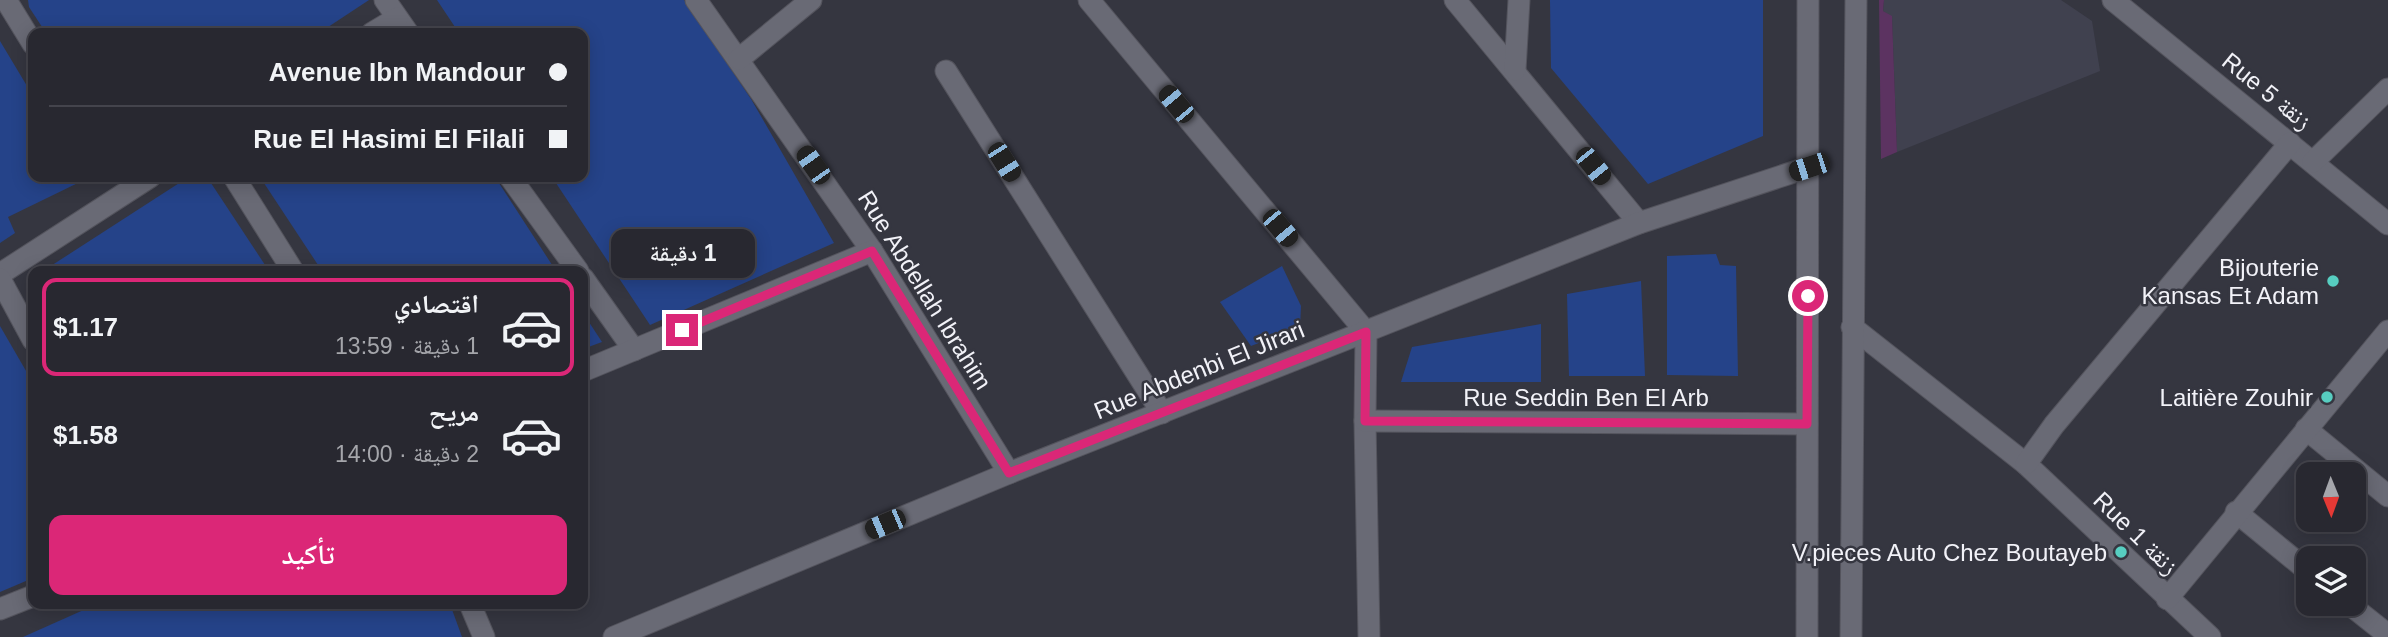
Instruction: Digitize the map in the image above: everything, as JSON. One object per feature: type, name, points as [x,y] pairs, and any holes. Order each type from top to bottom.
[{"type":"street","points":[[5,0],[28,36]]},
{"type":"street","name":"Rue Abdellah Ibrahim","points":[[696,0],[872,251],[1009,473]]},
{"type":"street","points":[[738,59],[811,0]]},
{"type":"street","points":[[1089,0],[1366,332],[1369,637]]},
{"type":"street","points":[[1455,0],[1639,223]]},
{"type":"street","points":[[1515,70],[1519,0]]},
{"type":"street","points":[[1807,637],[1808,0]]},
{"type":"street","points":[[1851,637],[1856,0]]},
{"type":"street","name":"Rue 5 زنقة","points":[[2113,0],[2388,224]]},
{"type":"street","points":[[380,28],[397,17]]},
{"type":"street","points":[[946,71],[1162,413]]},
{"type":"street","points":[[2313,162],[2388,89]]},
{"type":"street","points":[[2026,464],[2054,425],[2290,143]]},
{"type":"street","name":"Rue Abdenbi El Jirari","points":[[614,637],[1009,473],[1639,223],[1809,167]]},
{"type":"street","points":[[237,182],[290,266]]},
{"type":"street","points":[[514,182],[574,266]]},
{"type":"street","points":[[28,330],[0,276],[121,185]]},
{"type":"street","points":[[588,369],[872,251]]},
{"type":"street","points":[[588,285],[634,350]]},
{"type":"street","name":"Rue 1 زنقة","points":[[1852,327],[2026,464],[2210,637]]},
{"type":"street","points":[[2167,598],[2306,429],[2380,356],[2388,331]]},
{"type":"street","name":"Rue Seddin Ben El Arb","points":[[1365,421],[1807,424]]},
{"type":"street","points":[[2306,429],[2388,496]]},
{"type":"street","points":[[2236,512],[2296,561]]},
{"type":"street","points":[[0,609],[28,598]]},
{"type":"street","points":[[472,609],[484,637]]},
{"type":"street","points":[[2364,616],[2388,635]]},
{"type":"shaded area","points":[[1879,0],[1884,0],[1883,11],[1892,16],[1897,152],[1881,159]]},
{"type":"shaded area","points":[[1884,0],[2061,0],[2092,21],[2100,71],[1897,152],[1892,17],[1883,11]]},
{"type":"building","points":[[28,0],[369,0],[327,28],[43,28],[29,7]]},
{"type":"building","points":[[437,0],[684,0],[751,99],[834,243],[650,325],[555,182],[588,182],[588,28],[456,28]]},
{"type":"building","points":[[1550,0],[1763,0],[1763,136],[1648,184],[1551,68]]},
{"type":"building","points":[[0,41],[28,88],[28,182],[80,182],[8,217],[15,233],[0,243]]},
{"type":"building","points":[[181,182],[210,182],[266,266],[51,266]]},
{"type":"building","points":[[263,182],[498,182],[553,266],[319,266]]},
{"type":"building","points":[[1716,254],[1720,265],[1736,266],[1738,376],[1667,375],[1667,256]]},
{"type":"building","points":[[1282,266],[1301,306],[1300,327],[1251,346],[1220,302]]},
{"type":"building","points":[[1641,281],[1645,376],[1569,376],[1567,294]]},
{"type":"building","points":[[588,321],[602,342],[588,347]]},
{"type":"building","points":[[1541,324],[1541,382],[1401,382],[1412,347]]},
{"type":"building","points":[[0,326],[28,374],[28,580],[0,592]]},
{"type":"building","points":[[86,609],[452,609],[462,637],[23,637]]},
{"type":"place","name":"Bijouterie Kansas Et Adam","points":[[2333,281]]},
{"type":"place","name":"Laitière Zouhir","points":[[2327,397]]},
{"type":"place","name":"V.pieces Auto Chez Boutayeb","points":[[2121,552]]},
{"type":"route","points":[[682,330],[872,251],[1009,473],[1366,332],[1365,421],[1807,424],[1808,296]]}]
